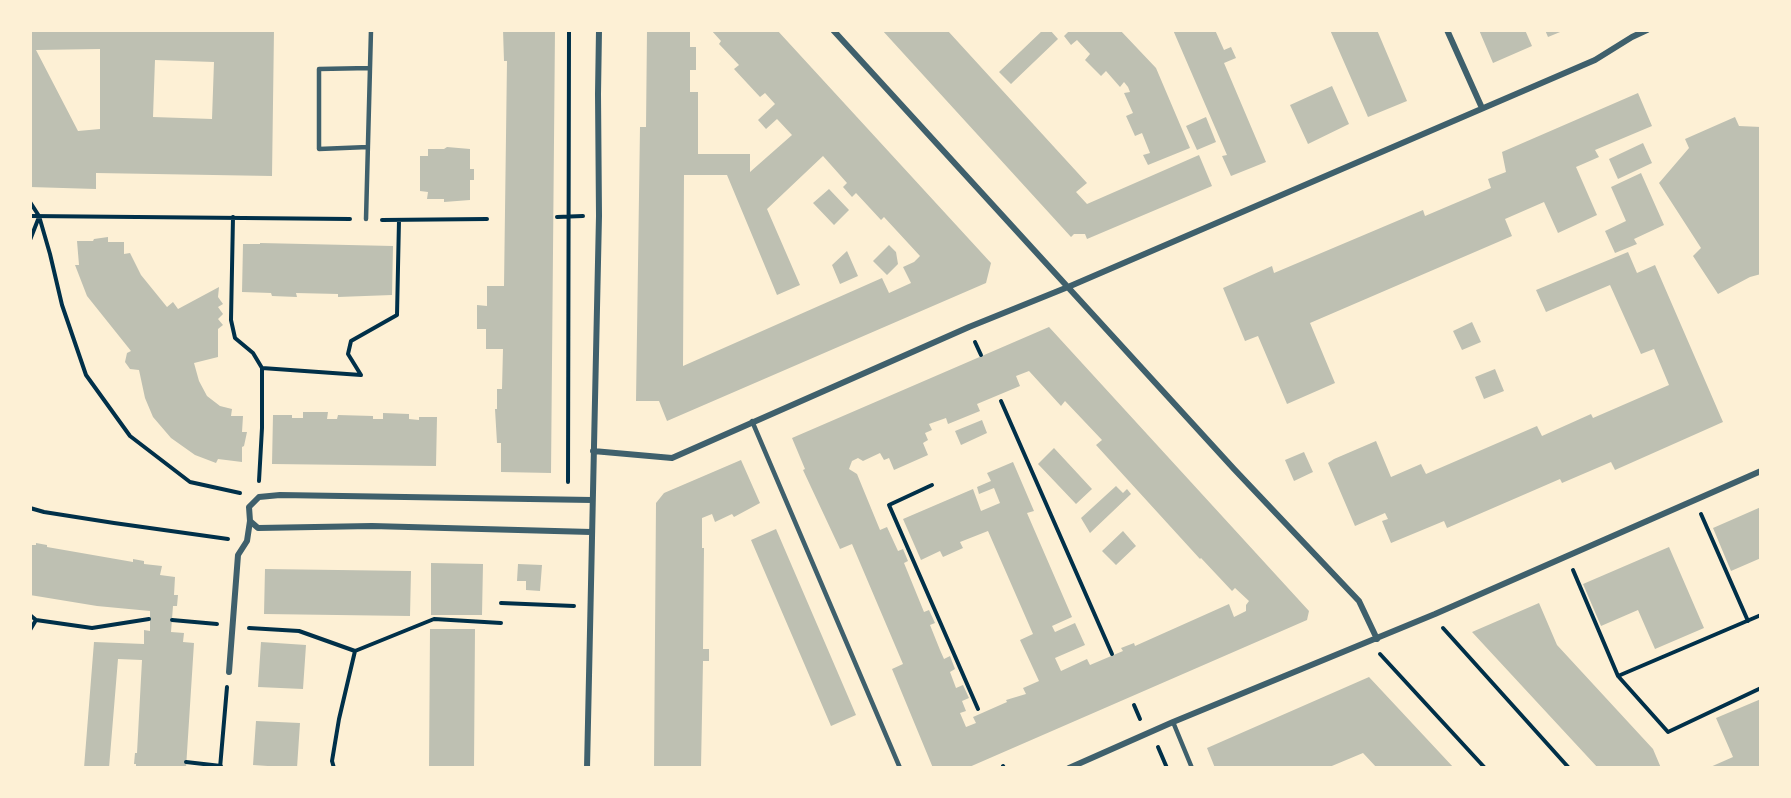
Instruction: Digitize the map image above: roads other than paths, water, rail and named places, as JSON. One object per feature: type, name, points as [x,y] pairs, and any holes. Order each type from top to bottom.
[{"type":"street","points":[[587,768],[592,451],[599,216],[599,30]]},
{"type":"street","points":[[834,30],[1234,469],[1359,601],[1377,639]]},
{"type":"street","points":[[1447,30],[1482,108]]},
{"type":"street","points":[[592,451],[672,458],[993,317],[1068,287],[1595,60],[1630,33],[1647,30]]},
{"type":"street","points":[[1069,768],[1173,722],[1377,639],[1761,471]]},
{"type":"street","points":[[229,672],[238,555],[247,541],[250,521],[249,507],[258,497],[280,495],[592,500]]},
{"type":"street","points":[[250,521],[258,528],[372,526],[591,532]]},
{"type":"lane","points":[[366,219],[371,30]]},
{"type":"lane","points":[[368,147],[319,149],[319,69],[370,68]]},
{"type":"lane","points":[[752,421],[900,768]]},
{"type":"lane","points":[[1173,722],[1192,768]]}]
